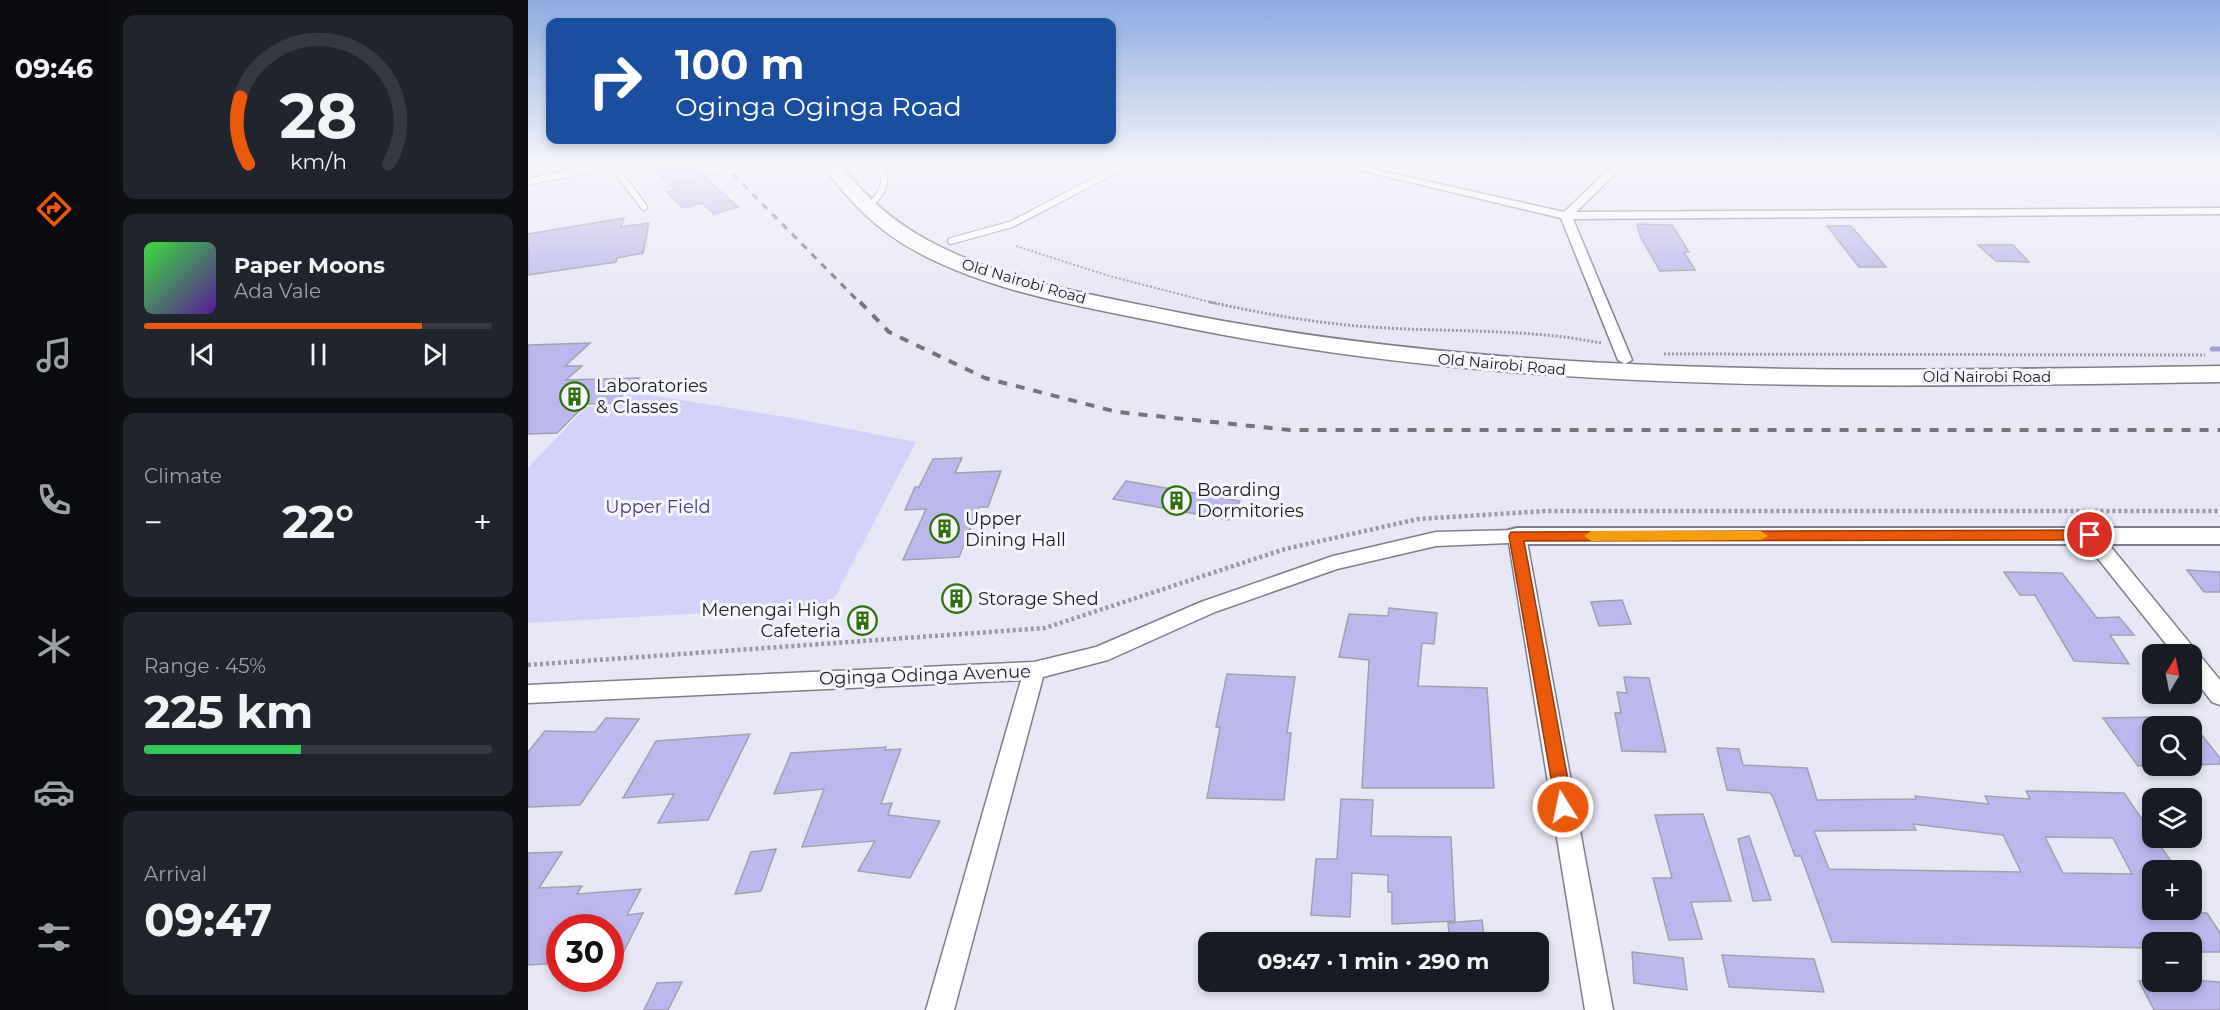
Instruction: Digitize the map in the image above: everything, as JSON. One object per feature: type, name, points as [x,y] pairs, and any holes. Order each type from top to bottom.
[{"type":"highway","name":"Old Nairobi Road","points":[[869,211],[925,246],[971,267],[1076,297],[1256,334],[1466,363],[1636,374],[2220,374]]},
{"type":"highway","name":"Old Nairobi Road","points":[[891,211],[906,222],[951,241],[1040,273],[1100,291],[1232,317],[1401,343],[1625,360],[1808,363],[2220,361]]},
{"type":"street","points":[[1545,211],[1566,216],[2203,211]]},
{"type":"street","points":[[1566,216],[1571,211]]},
{"type":"street","points":[[1566,216],[1625,360]]},
{"type":"street","points":[[2090,535],[2178,644]]},
{"type":"street","points":[[1599,1010],[1516,536],[2220,536]]},
{"type":"street","name":"Oginga Odinga Avenue","points":[[528,694],[1034,671],[1100,654],[1208,607],[1333,563],[1436,539],[1516,536]]},
{"type":"street","points":[[940,1010],[1034,671]]},
{"type":"street","points":[[2202,674],[2220,696]]},
{"type":"lane","points":[[951,241],[1012,224],[1037,211]]},
{"type":"green space","name":"Upper Field","points":[[631,392],[792,418],[916,442],[830,606],[528,623],[528,468],[586,407],[616,406]]},
{"type":"building","points":[[624,218],[621,227],[649,223],[643,253],[617,258],[616,262],[528,275],[528,234]]},
{"type":"building","points":[[1637,224],[1672,225],[1689,252],[1684,252],[1695,270],[1660,271],[1640,236]]},
{"type":"building","points":[[1827,226],[1851,226],[1886,267],[1859,267]]},
{"type":"building","points":[[1978,245],[2013,245],[2029,262],[1996,261]]},
{"type":"building","points":[[590,343],[565,366],[582,366],[566,380],[639,378],[615,403],[586,404],[557,433],[528,434],[528,345]]},
{"type":"building","name":"Upper Dining Hall","points":[[962,458],[955,473],[1001,471],[988,507],[979,507],[959,557],[903,560],[926,509],[905,510],[915,487],[919,487],[933,459]]},
{"type":"building","name":"Boarding Dormitories","points":[[1126,481],[1240,501],[1229,520],[1113,499]]},
{"type":"building","points":[[2187,570],[2220,572],[2220,592],[2204,592]]},
{"type":"building","points":[[2004,572],[2062,573],[2097,618],[2119,617],[2134,635],[2110,635],[2129,664],[2074,661],[2035,595],[2020,595]]},
{"type":"building","points":[[1622,600],[1631,624],[1599,626],[1591,602]]},
{"type":"building","points":[[1389,608],[1437,613],[1434,644],[1422,643],[1418,686],[1487,688],[1494,788],[1362,788],[1369,660],[1339,657],[1349,614],[1388,616]]},
{"type":"building","points":[[1227,674],[1295,677],[1287,733],[1291,733],[1284,800],[1207,798],[1220,727],[1216,727]]},
{"type":"building","points":[[1624,677],[1649,678],[1666,752],[1622,751],[1615,713],[1621,713],[1617,692],[1627,693]]},
{"type":"building","points":[[2142,717],[2142,766],[2138,766],[2103,718]]},
{"type":"building","points":[[606,718],[639,719],[580,805],[528,807],[528,752],[545,731],[595,732]]},
{"type":"building","points":[[750,734],[708,820],[658,823],[674,794],[623,798],[656,741]]},
{"type":"building","points":[[2202,736],[2220,758],[2220,764],[2202,765]]},
{"type":"building","points":[[886,747],[885,750],[901,749],[881,804],[892,803],[888,815],[940,821],[910,878],[858,871],[875,841],[802,847],[824,789],[774,794],[791,753]]},
{"type":"building","points":[[1717,748],[1739,749],[1743,765],[1807,768],[1817,800],[1916,799],[1915,796],[1989,804],[1985,796],[2030,799],[2026,791],[2124,793],[2142,819],[2142,848],[2162,848],[2170,860],[2142,860],[2142,920],[2202,920],[2202,913],[2207,913],[2220,933],[2220,952],[2202,952],[2202,932],[2142,932],[2142,948],[1832,942],[1801,856],[1795,856],[1770,793],[1727,790]],"holes":[[[1913,824],[2003,835],[2021,872],[1829,869],[1814,831],[1916,830]],[[2045,837],[2113,838],[2132,874],[2063,873]]]},
{"type":"building","points":[[1341,799],[1373,800],[1371,836],[1451,837],[1455,921],[1392,924],[1392,892],[1388,892],[1388,875],[1352,873],[1350,917],[1311,915],[1316,859],[1337,859]]},
{"type":"building","points":[[1703,814],[1731,901],[1691,902],[1702,939],[1669,940],[1653,878],[1672,878],[1655,815]]},
{"type":"building","points":[[1749,836],[1771,900],[1753,901],[1738,839]]},
{"type":"building","points":[[776,849],[761,891],[735,894],[751,852]]},
{"type":"building","points":[[562,852],[539,888],[582,886],[577,894],[641,889],[627,915],[643,913],[624,951],[624,914],[546,914],[546,964],[528,965],[528,853]]},
{"type":"building","points":[[1482,920],[1484,932],[1449,932],[1448,923]]},
{"type":"building","points":[[1632,952],[1683,958],[1687,990],[1634,983]]},
{"type":"building","points":[[1722,955],[1814,959],[1824,992],[1729,987]]},
{"type":"building","points":[[2202,981],[2220,982],[2220,1010],[2154,1010],[2145,992],[2202,992]]},
{"type":"building","points":[[682,982],[668,1010],[644,1010],[657,983]]},
{"type":"waterway","points":[[2212,349],[2220,349]]},
{"type":"railway","points":[[769,211],[861,304]]},
{"type":"railway","points":[[860,302],[889,332],[985,378],[1117,412],[1290,430],[2220,430]]},
{"type":"slow traffic","points":[[1591,536],[1761,536]]},
{"type":"place","name":"Laboratories & Classes","points":[[575,396]]},
{"type":"place","name":"Boarding Dormitories","points":[[1176,500]]},
{"type":"place","name":"Upper Dining Hall","points":[[944,529]]},
{"type":"place","name":"Storage Shed","points":[[957,599]]},
{"type":"place","name":"Menengai High Cafeteria","points":[[862,620]]},
{"type":"route","points":[[1563,807],[1516,536],[2090,535]]}]
